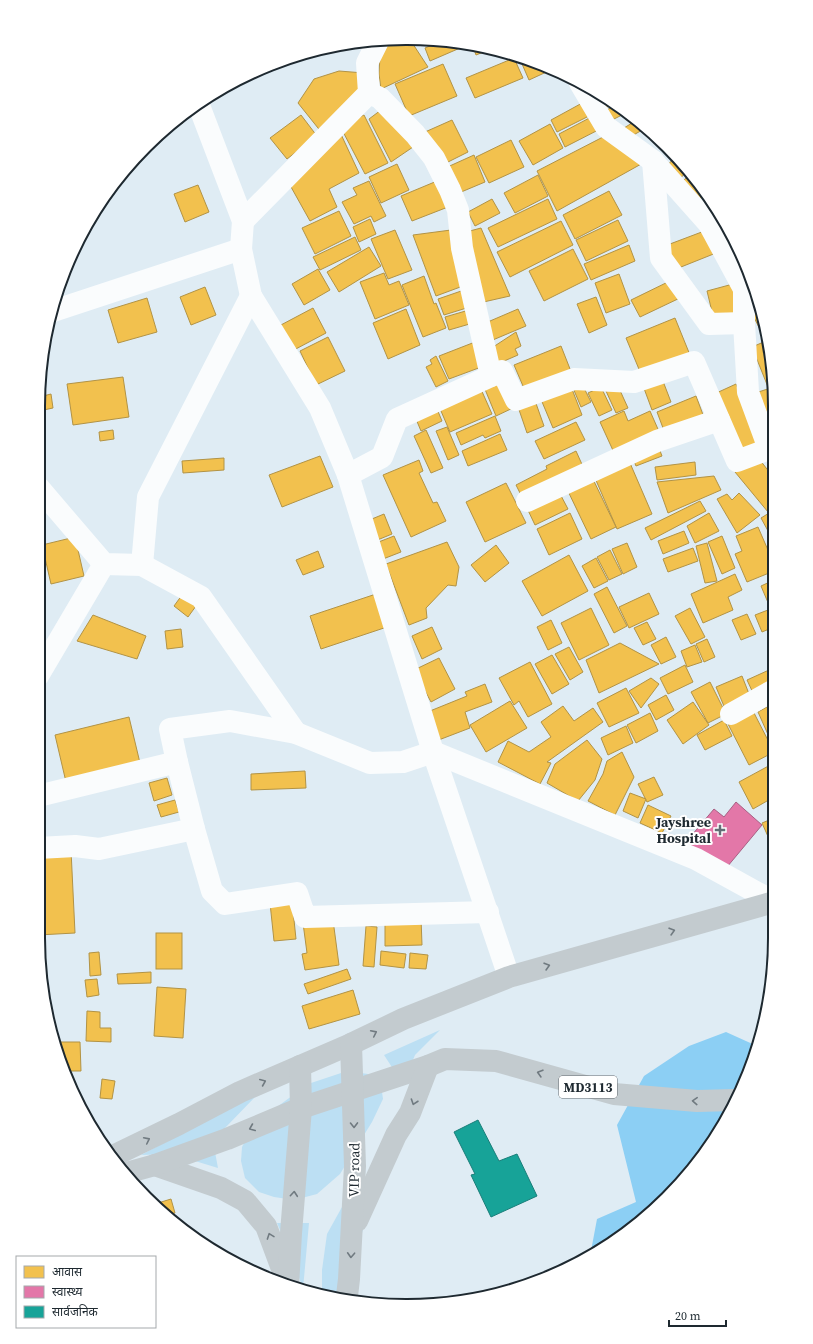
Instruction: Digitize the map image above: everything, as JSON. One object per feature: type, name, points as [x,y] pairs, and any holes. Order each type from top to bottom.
[{"type":"main road","points":[[117,1154],[240,1092],[404,1020],[509,977],[768,904]]},
{"type":"main road","name":"VIP road","points":[[347,1294],[355,1166],[354,1090],[351,1044]]},
{"type":"main road","name":"MD3113","points":[[436,1062],[496,1061],[614,1094],[697,1101],[729,1100]]},
{"type":"main road","points":[[131,1172],[155,1165],[227,1139],[301,1108],[436,1062]]},
{"type":"main road","points":[[352,1233],[396,1135],[410,1113],[436,1062]]},
{"type":"main road","points":[[288,1279],[301,1108],[300,1066]]},
{"type":"main road","points":[[155,1165],[221,1188],[245,1200],[266,1226],[285,1278]]},
{"type":"street","points":[[243,221],[369,93],[367,63],[375,47]]},
{"type":"street","points":[[585,92],[606,127],[653,161],[709,224],[745,279]]},
{"type":"street","points":[[369,93],[380,98],[415,134],[434,158],[450,190],[458,210],[462,248],[491,376]]},
{"type":"street","points":[[201,110],[243,221],[241,249],[251,296],[320,408],[348,475],[433,752],[509,977]]},
{"type":"street","points":[[653,161],[662,258],[709,324],[744,323]]},
{"type":"street","points":[[58,309],[241,249]]},
{"type":"street","points":[[749,289],[744,323],[748,392],[768,442]]},
{"type":"street","points":[[142,565],[148,497],[251,296]]},
{"type":"street","points":[[348,475],[382,457],[397,420],[502,371],[516,400],[574,379],[634,382],[694,362],[737,461],[768,450]]},
{"type":"street","points":[[527,501],[657,441],[719,420]]},
{"type":"street","points":[[45,495],[104,564],[142,565],[201,597],[296,733]]},
{"type":"street","points":[[45,664],[104,564]]},
{"type":"street","points":[[731,714],[768,693]]},
{"type":"street","points":[[488,912],[305,917],[297,893],[225,904],[212,891],[176,762],[170,729],[230,721],[296,733],[370,763],[403,762],[433,752],[696,858],[768,899]]},
{"type":"street","points":[[45,794],[176,762]]},
{"type":"street","points":[[45,848],[75,846],[99,849],[194,829]]},
{"type":"shaded area","points":[[440,1030],[415,1055],[403,1084],[384,1055]]},
{"type":"shaded area","points":[[347,1071],[368,1074],[381,1085],[383,1099],[372,1122],[340,1174],[317,1194],[294,1200],[274,1197],[259,1192],[245,1178],[241,1161],[242,1147],[254,1124],[308,1084]]},
{"type":"shaded area","points":[[260,1092],[224,1129],[215,1152],[218,1168],[172,1154],[141,1155]]},
{"type":"shaded area","points":[[342,1207],[369,1209],[354,1260],[342,1293],[322,1289],[322,1270],[327,1234]]},
{"type":"shaded area","points":[[277,1223],[309,1223],[303,1284],[301,1283]]},
{"type":"water","points":[[726,1032],[752,1044],[731,1097],[720,1118],[693,1158],[662,1193],[645,1209],[627,1224],[592,1248],[597,1219],[636,1202],[617,1125],[644,1076],[689,1046]]},
{"type":"building: आवास","points":[[414,45],[428,67],[381,89],[379,74],[380,56],[386,46]]},
{"type":"building: आवास","points":[[430,46],[458,49],[430,61],[425,48]]},
{"type":"building: आवास","points":[[475,52],[481,53],[476,55]]},
{"type":"building: आवास","points":[[509,60],[516,62],[523,78],[475,98],[466,78]]},
{"type":"building: आवास","points":[[443,64],[457,96],[409,116],[395,84]]},
{"type":"building: आवास","points":[[522,64],[545,73],[529,80]]},
{"type":"building: आवास","points":[[339,71],[364,73],[359,91],[322,133],[298,103],[314,79]]},
{"type":"building: आवास","points":[[599,101],[608,107],[603,109]]},
{"type":"building: आवास","points":[[584,102],[591,115],[557,132],[551,120]]},
{"type":"building: आवास","points":[[610,108],[621,116],[606,123],[601,113]]},
{"type":"building: आवास","points":[[381,110],[413,147],[391,162],[369,119]]},
{"type":"building: आवास","points":[[597,114],[604,127],[565,147],[559,134]]},
{"type":"building: आवास","points":[[301,115],[317,136],[287,159],[270,138]]},
{"type":"building: आवास","points":[[364,115],[388,163],[365,174],[340,126]]},
{"type":"building: आवास","points":[[452,120],[468,152],[446,163],[425,132]]},
{"type":"building: आवास","points":[[550,124],[563,148],[533,165],[519,141]]},
{"type":"building: आवास","points":[[631,124],[640,131],[630,137],[624,128]]},
{"type":"building: आवास","points":[[339,130],[359,173],[329,189],[337,207],[310,221],[286,178]]},
{"type":"building: आवास","points":[[603,137],[643,163],[557,211],[537,171]]},
{"type":"building: आवास","points":[[511,140],[524,167],[489,183],[476,157]]},
{"type":"building: आवास","points":[[474,155],[485,182],[454,195],[443,169]]},
{"type":"building: आवास","points":[[671,161],[684,175],[676,183],[663,170]]},
{"type":"building: आवास","points":[[397,164],[409,190],[381,203],[369,177]]},
{"type":"building: आवास","points":[[538,175],[548,196],[515,213],[504,193]]},
{"type":"building: आवास","points":[[686,178],[701,198],[693,204],[679,184]]},
{"type":"building: आवास","points":[[369,181],[386,216],[374,222],[371,216],[354,224],[342,202],[357,195],[353,188]]},
{"type":"building: आवास","points":[[437,181],[448,207],[412,221],[401,196]]},
{"type":"building: आवास","points":[[198,185],[209,212],[185,222],[174,194]]},
{"type":"building: आवास","points":[[609,191],[622,215],[575,239],[563,215]]},
{"type":"building: आवास","points":[[492,199],[500,213],[475,226],[468,212]]},
{"type":"building: आवास","points":[[548,199],[557,219],[498,247],[488,228]]},
{"type":"building: आवास","points":[[706,205],[722,229],[719,231],[703,207]]},
{"type":"building: आवास","points":[[339,211],[351,236],[315,254],[302,228]]},
{"type":"building: आवास","points":[[370,219],[376,234],[359,242],[353,227]]},
{"type":"building: आवास","points":[[618,220],[628,241],[586,261],[576,240]]},
{"type":"building: आवास","points":[[561,221],[573,245],[510,277],[497,252]]},
{"type":"building: आवास","points":[[481,228],[510,296],[479,303],[466,232]]},
{"type":"building: आवास","points":[[395,230],[412,270],[388,279],[371,239]]},
{"type":"building: आवास","points":[[451,230],[463,286],[436,296],[413,235]]},
{"type":"building: आवास","points":[[707,230],[716,253],[676,269],[662,247]]},
{"type":"building: आवास","points":[[355,237],[361,250],[320,270],[313,257]]},
{"type":"building: आवास","points":[[629,245],[635,261],[591,280],[584,264]]},
{"type":"building: आवास","points":[[369,247],[381,266],[339,292],[327,272]]},
{"type":"building: आवास","points":[[573,249],[588,279],[544,301],[529,271]]},
{"type":"building: आवास","points":[[318,269],[330,290],[304,305],[292,284]]},
{"type":"building: आवास","points":[[384,273],[389,285],[399,281],[409,305],[375,319],[360,282]]},
{"type":"building: आवास","points":[[619,274],[630,304],[606,313],[595,283]]},
{"type":"building: आवास","points":[[424,276],[434,304],[436,303],[446,328],[423,337],[402,285]]},
{"type":"building: आवास","points":[[674,279],[682,297],[640,317],[631,300]]},
{"type":"building: आवास","points":[[733,284],[740,313],[714,320],[707,291]]},
{"type":"building: आवास","points":[[205,287],[216,315],[191,325],[180,297]]},
{"type":"building: आवास","points":[[467,289],[473,306],[444,315],[438,299]]},
{"type":"building: आवास","points":[[596,297],[607,325],[589,333],[577,304]]},
{"type":"building: आवास","points":[[147,298],[157,332],[118,343],[108,310]]},
{"type":"building: आवास","points":[[752,302],[759,328],[747,304]]},
{"type":"building: आवास","points":[[313,308],[326,333],[292,351],[279,326]]},
{"type":"building: आवास","points":[[406,309],[420,345],[388,359],[373,323]]},
{"type":"building: आवास","points":[[518,309],[526,326],[488,342],[483,324]]},
{"type":"building: आवास","points":[[469,310],[473,323],[449,330],[445,317]]},
{"type":"building: आवास","points":[[675,318],[690,355],[641,374],[626,338]]},
{"type":"building: आवास","points":[[516,332],[521,346],[515,349],[518,355],[495,365],[487,351]]},
{"type":"building: आवास","points":[[328,337],[345,371],[316,385],[300,351]]},
{"type":"building: आवास","points":[[475,342],[484,366],[449,379],[439,356]]},
{"type":"building: आवास","points":[[762,343],[767,385],[752,347]]},
{"type":"building: आवास","points":[[561,346],[572,374],[526,393],[514,365]]},
{"type":"building: आवास","points":[[436,356],[448,381],[436,387],[426,367],[432,364],[430,360]]},
{"type":"building: आवास","points":[[500,374],[515,407],[496,416],[482,382]]},
{"type":"building: आवास","points":[[661,376],[671,402],[652,410],[642,383]]},
{"type":"building: आवास","points":[[123,377],[129,417],[73,425],[67,384]]},
{"type":"building: आवास","points":[[570,384],[582,415],[553,428],[540,397]]},
{"type":"building: आवास","points":[[582,384],[591,402],[581,407],[573,388]]},
{"type":"building: आवास","points":[[736,384],[762,444],[738,455],[712,395]]},
{"type":"building: आवास","points":[[618,386],[628,408],[616,413],[606,391]]},
{"type":"building: आवास","points":[[480,387],[492,414],[450,432],[438,404]]},
{"type":"building: आवास","points":[[601,387],[612,410],[599,416],[588,393]]},
{"type":"building: आवास","points":[[767,389],[768,430],[752,394]]},
{"type":"building: आवास","points":[[51,394],[53,408],[45,410],[45,395]]},
{"type":"building: आवास","points":[[533,395],[544,426],[527,433],[516,401]]},
{"type":"building: आवास","points":[[696,396],[705,420],[666,436],[657,412]]},
{"type":"building: आवास","points":[[437,409],[442,421],[421,431],[416,419]]},
{"type":"building: आवास","points":[[624,411],[628,421],[650,411],[661,436],[616,457],[600,422]]},
{"type":"building: आवास","points":[[495,416],[501,431],[485,438],[483,435],[461,445],[456,433]]},
{"type":"building: आवास","points":[[576,422],[585,440],[544,459],[535,441]]},
{"type":"building: आवास","points":[[447,427],[459,455],[448,460],[436,431]]},
{"type":"building: आवास","points":[[113,430],[114,439],[100,441],[99,432]]},
{"type":"building: आवास","points":[[426,430],[443,468],[431,473],[414,436]]},
{"type":"building: आवास","points":[[500,434],[507,450],[468,466],[462,451]]},
{"type":"building: आवास","points":[[657,443],[662,456],[636,466],[631,454]]},
{"type":"building: आवास","points":[[576,451],[585,471],[524,501],[516,485],[547,469],[546,466]]},
{"type":"building: आवास","points":[[756,455],[768,470],[768,512],[735,472]]},
{"type":"building: आवास","points":[[320,456],[333,487],[282,507],[269,475]]},
{"type":"building: आवास","points":[[224,458],[224,470],[183,473],[182,461]]},
{"type":"building: आवास","points":[[419,460],[423,471],[419,473],[433,503],[437,502],[446,521],[411,537],[383,475]]},
{"type":"building: आवास","points":[[695,462],[696,475],[657,480],[655,467]]},
{"type":"building: आवास","points":[[630,463],[652,514],[617,529],[595,478]]},
{"type":"building: आवास","points":[[591,475],[616,527],[591,539],[566,487]]},
{"type":"building: आवास","points":[[714,476],[721,490],[668,513],[657,482]]},
{"type":"building: आवास","points":[[506,483],[526,523],[485,542],[466,502]]},
{"type":"building: आवास","points":[[558,490],[568,509],[535,525],[526,506]]},
{"type":"building: आवास","points":[[739,493],[760,515],[737,533],[717,499],[727,494],[732,500]]},
{"type":"building: आवास","points":[[700,501],[706,511],[651,540],[645,528]]},
{"type":"building: आवास","points":[[570,513],[582,539],[549,555],[537,529]]},
{"type":"building: आवास","points":[[709,513],[719,531],[695,543],[687,526]]},
{"type":"building: आवास","points":[[384,514],[392,534],[375,541],[367,521]]},
{"type":"building: आवास","points":[[768,514],[768,531],[761,518]]},
{"type":"building: आवास","points":[[758,527],[768,550],[768,573],[747,582],[735,554],[742,551],[736,536]]},
{"type":"building: आवास","points":[[684,531],[689,543],[663,554],[658,541]]},
{"type":"building: आवास","points":[[394,536],[401,552],[383,559],[376,543]]},
{"type":"building: आवास","points":[[722,536],[735,568],[722,574],[708,542]]},
{"type":"building: आवास","points":[[75,537],[84,576],[51,584],[45,558],[45,544]]},
{"type":"building: आवास","points":[[447,542],[459,567],[456,586],[448,585],[426,608],[427,618],[409,625],[386,564]]},
{"type":"building: आवास","points":[[627,543],[637,567],[623,574],[612,549]]},
{"type":"building: आवास","points":[[707,543],[717,581],[705,583],[696,546]]},
{"type":"building: आवास","points":[[496,545],[509,563],[485,582],[471,565]]},
{"type":"building: आवास","points":[[693,548],[698,561],[668,572],[663,559]]},
{"type":"building: आवास","points":[[610,550],[622,574],[609,580],[597,557]]},
{"type":"building: आवास","points":[[318,551],[324,567],[303,575],[296,560]]},
{"type":"building: आवास","points":[[569,555],[588,591],[542,616],[522,581]]},
{"type":"building: आवास","points":[[596,558],[608,581],[594,588],[582,566]]},
{"type":"building: आवास","points":[[735,574],[742,590],[728,597],[733,610],[703,623],[691,594]]},
{"type":"building: आवास","points":[[768,583],[768,603],[761,586]]},
{"type":"building: आवास","points":[[607,587],[627,626],[614,633],[594,594]]},
{"type":"building: आवास","points":[[649,593],[659,614],[629,628],[619,607]]},
{"type":"building: आवास","points":[[376,594],[387,627],[321,649],[310,616]]},
{"type":"building: आवास","points":[[182,595],[196,606],[188,617],[174,606]]},
{"type":"building: आवास","points":[[591,608],[609,645],[579,660],[561,623]]},
{"type":"building: आवास","points":[[690,608],[705,637],[691,644],[675,616]]},
{"type":"building: आवास","points":[[768,610],[768,630],[762,632],[755,615]]},
{"type":"building: आवास","points":[[747,614],[756,634],[741,640],[732,620]]},
{"type":"building: आवास","points":[[93,615],[146,636],[137,659],[77,641]]},
{"type":"building: आवास","points":[[551,620],[562,643],[548,650],[537,627]]},
{"type":"building: आवास","points":[[647,622],[656,639],[643,645],[634,628]]},
{"type":"building: आवास","points":[[432,627],[442,649],[422,659],[412,636]]},
{"type":"building: आवास","points":[[181,629],[183,647],[167,649],[165,631]]},
{"type":"building: आवास","points":[[666,637],[676,657],[661,664],[651,645]]},
{"type":"building: आवास","points":[[707,639],[715,657],[704,662],[696,644]]},
{"type":"building: आवास","points":[[620,643],[659,664],[599,693],[586,660]]},
{"type":"building: आवास","points":[[695,645],[702,662],[687,667],[681,651]]},
{"type":"building: आवास","points":[[569,647],[583,672],[570,680],[555,654]]},
{"type":"building: आवास","points":[[552,655],[569,684],[552,694],[535,664]]},
{"type":"building: आवास","points":[[439,658],[455,689],[431,702],[414,670]]},
{"type":"building: आवास","points":[[530,662],[552,704],[528,717],[519,701],[514,705],[499,678]]},
{"type":"building: आवास","points":[[685,665],[693,682],[668,694],[660,678]]},
{"type":"building: आवास","points":[[768,670],[768,685],[754,695],[747,680]]},
{"type":"building: आवास","points":[[742,676],[751,699],[726,711],[716,687]]},
{"type":"building: आवास","points":[[651,678],[659,684],[641,708],[629,691]]},
{"type":"building: आवास","points":[[710,682],[726,714],[708,723],[691,692]]},
{"type":"building: आवास","points":[[485,684],[492,702],[465,712],[470,728],[436,741],[425,713],[467,696],[465,692]]},
{"type":"building: आवास","points":[[626,688],[639,713],[609,727],[597,703]]},
{"type":"building: आवास","points":[[666,695],[674,710],[656,720],[648,705]]},
{"type":"building: आवास","points":[[510,701],[527,728],[486,752],[470,725]]},
{"type":"building: आवास","points":[[693,702],[709,725],[683,744],[667,720]]},
{"type":"building: आवास","points":[[563,706],[574,721],[593,708],[603,722],[547,762],[551,763],[540,784],[498,762],[508,741],[529,752],[551,737],[541,722]]},
{"type":"building: आवास","points":[[768,706],[768,734],[758,712]]},
{"type":"building: आवास","points":[[753,711],[768,740],[768,755],[749,765],[728,724]]},
{"type":"building: आवास","points":[[650,713],[658,731],[636,743],[627,725]]},
{"type":"building: आवास","points":[[129,717],[140,763],[66,782],[55,735]]},
{"type":"building: आवास","points":[[724,720],[732,736],[705,750],[697,735]]},
{"type":"building: आवास","points":[[626,726],[633,743],[608,755],[601,738]]},
{"type":"building: आवास","points":[[587,740],[602,759],[595,780],[578,801],[547,783],[555,764]]},
{"type":"building: आवास","points":[[622,752],[634,777],[615,815],[588,801],[603,774],[607,761]]},
{"type":"building: आवास","points":[[768,766],[768,800],[753,809],[739,782]]},
{"type":"building: आवास","points":[[305,771],[306,788],[251,790],[251,774]]},
{"type":"building: आवास","points":[[654,777],[663,795],[647,802],[638,784]]},
{"type":"building: आवास","points":[[167,778],[172,795],[154,801],[149,783]]},
{"type":"building: आवास","points":[[630,793],[646,799],[638,818],[623,811]]},
{"type":"building: आवास","points":[[175,800],[179,812],[161,817],[157,805]]},
{"type":"building: आवास","points":[[648,805],[671,816],[662,833],[640,823]]},
{"type":"building: आवास","points":[[768,820],[768,836],[762,823]]},
{"type":"building: आवास","points":[[71,850],[75,933],[45,935],[45,851]]},
{"type":"building: आवास","points":[[292,901],[296,939],[274,941],[270,903]]},
{"type":"building: आवास","points":[[385,918],[421,918],[422,945],[385,946]]},
{"type":"building: आवास","points":[[333,920],[339,965],[305,970],[302,954],[307,953],[303,923]]},
{"type":"building: आवास","points":[[366,926],[377,927],[374,967],[363,966]]},
{"type":"building: आवास","points":[[156,933],[182,933],[182,969],[156,969]]},
{"type":"building: आवास","points":[[381,951],[406,954],[404,968],[380,965]]},
{"type":"building: आवास","points":[[99,952],[101,975],[90,976],[89,953]]},
{"type":"building: आवास","points":[[410,953],[428,955],[426,969],[409,968]]},
{"type":"building: आवास","points":[[347,969],[351,979],[308,994],[304,984]]},
{"type":"building: आवास","points":[[151,972],[151,983],[118,984],[117,974]]},
{"type":"building: आवास","points":[[97,979],[99,995],[87,997],[85,980]]},
{"type":"building: आवास","points":[[157,987],[186,989],[183,1038],[154,1036]]},
{"type":"building: आवास","points":[[353,990],[360,1014],[309,1029],[302,1006]]},
{"type":"building: आवास","points":[[87,1011],[100,1012],[100,1028],[111,1028],[111,1042],[86,1041]]},
{"type":"building: आवास","points":[[60,1042],[80,1042],[81,1071],[71,1071]]},
{"type":"building: आवास","points":[[102,1079],[115,1081],[112,1099],[100,1098]]},
{"type":"building: आवास","points":[[171,1199],[175,1213],[173,1213],[161,1202]]},
{"type":"building: स्वास्थ्य","points":[[736,802],[762,825],[722,873],[686,842],[714,809],[724,817]]},
{"type":"building: सार्वजनिक","points":[[478,1120],[499,1161],[517,1154],[537,1196],[491,1217],[471,1175],[475,1174],[454,1132]]},
{"type":"place","name":"Jayshree Hospital","points":[[720,830]]}]
